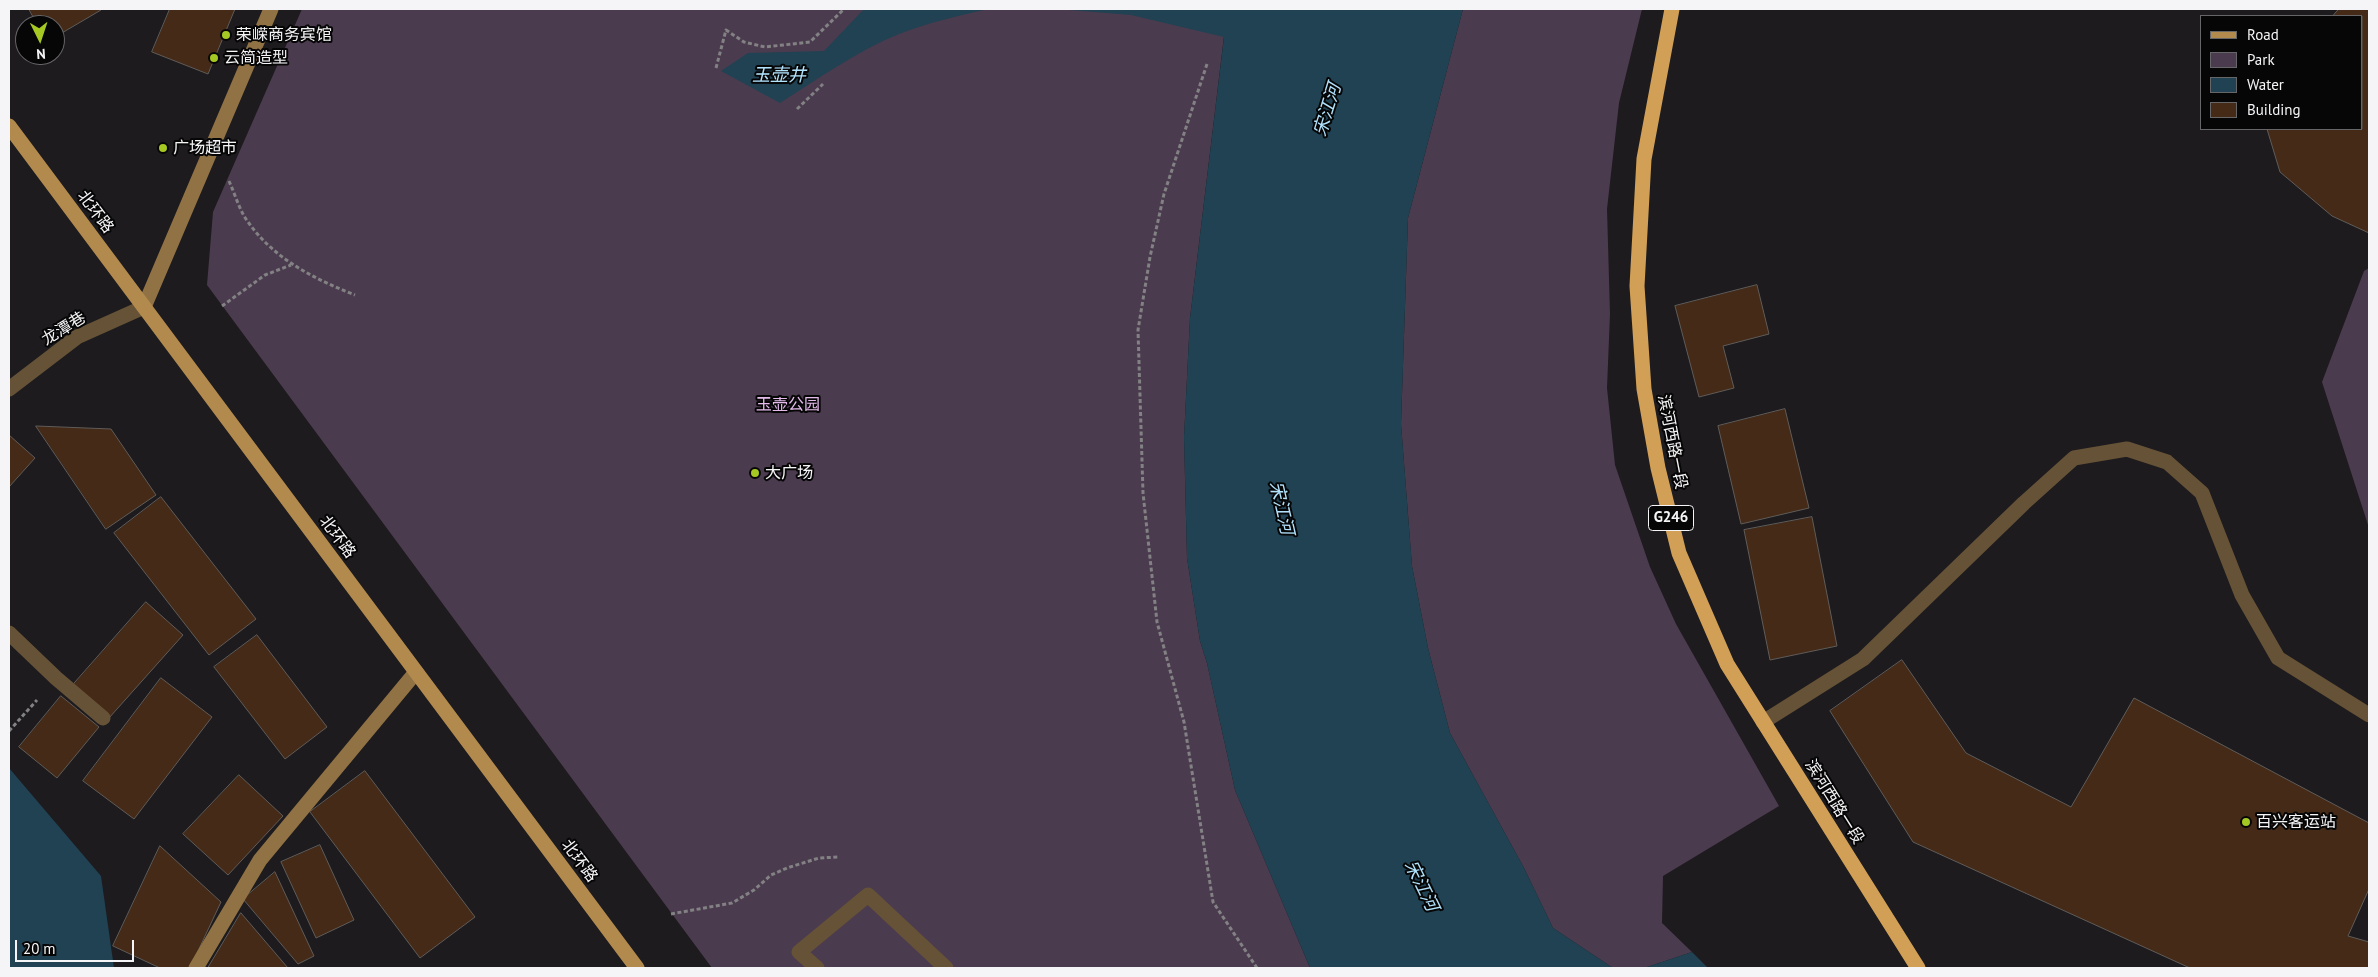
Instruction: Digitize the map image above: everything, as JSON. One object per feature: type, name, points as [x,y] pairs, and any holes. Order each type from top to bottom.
[{"type":"highway","name":"滨河西路一段","points":[[1672,9],[1644,159],[1637,286],[1644,389],[1658,468],[1679,553],[1727,664],[1918,968]]},
{"type":"main road","name":"北环路","points":[[9,126],[637,968]]},
{"type":"street","points":[[144,307],[271,9]]},
{"type":"street","name":"龙潭巷","points":[[9,390],[78,337],[144,307]]},
{"type":"street","points":[[1763,722],[1863,659],[2024,503],[2074,458],[2127,449],[2167,462],[2202,493],[2242,595],[2278,658],[2369,715]]},
{"type":"street","points":[[9,633],[56,678],[103,718]]},
{"type":"street","points":[[196,968],[260,860],[416,672]]},
{"type":"street","points":[[818,968],[799,952],[868,895],[946,968]]},
{"type":"path","points":[[716,68],[726,30],[744,42],[765,47],[810,42],[844,9]]},
{"type":"path","points":[[1207,64],[1164,194],[1150,256],[1138,330],[1143,493],[1157,622],[1184,722],[1212,902],[1257,968]]},
{"type":"path","points":[[797,109],[823,84]]},
{"type":"path","points":[[228,178],[244,215],[262,240],[291,265],[355,295]]},
{"type":"path","points":[[222,306],[266,275],[291,265]]},
{"type":"path","points":[[9,731],[56,678]]},
{"type":"path","points":[[672,914],[732,903],[754,890],[771,875],[787,868],[819,858],[838,857]]},
{"type":"green space","name":"玉壶公园","points":[[302,9],[1229,9],[1224,36],[1190,318],[1184,437],[1187,558],[1200,641],[1207,663],[1235,790],[1310,968],[712,968],[207,285],[213,212]]},
{"type":"green space","points":[[1463,9],[1642,9],[1619,103],[1607,209],[1610,314],[1607,388],[1615,465],[1650,567],[1676,624],[1779,806],[1663,876],[1662,923],[1692,952],[1644,968],[1613,968],[1553,928],[1524,868],[1450,733],[1428,648],[1412,566],[1401,424],[1408,218]]},
{"type":"green space","points":[[2369,268],[2369,528],[2322,382],[2364,271]]},
{"type":"water","name":"玉壶井","points":[[864,9],[990,9],[932,23],[883,41],[838,66],[780,103],[721,71],[748,53],[824,51]]},
{"type":"water","name":"宋江河","points":[[1057,9],[1463,9],[1408,218],[1401,424],[1412,566],[1428,648],[1450,733],[1524,868],[1553,928],[1613,968],[1310,968],[1235,790],[1207,663],[1200,641],[1187,558],[1184,437],[1190,318],[1224,37],[1131,15]]},
{"type":"water","points":[[9,768],[101,876],[114,968],[9,968]]},
{"type":"water","points":[[1692,952],[1708,968],[1644,968]]},
{"type":"building","points":[[29,9],[101,10],[65,31],[65,15],[32,15]]},
{"type":"building","points":[[170,9],[235,9],[208,74],[152,52]]},
{"type":"building","points":[[2339,9],[2369,9],[2369,233],[2332,216],[2280,172],[2267,130],[2363,130],[2363,15],[2334,15]]},
{"type":"building","points":[[1757,285],[1769,334],[1723,346],[1734,388],[1699,397],[1675,306]]},
{"type":"building","points":[[1785,409],[1809,508],[1741,524],[1718,426]]},
{"type":"building","points":[[36,426],[111,429],[156,495],[106,529]]},
{"type":"building","points":[[9,435],[35,458],[9,487]]},
{"type":"building","points":[[161,497],[256,619],[209,655],[114,533]]},
{"type":"building","points":[[1812,517],[1837,646],[1770,660],[1744,530]]},
{"type":"building","points":[[146,602],[183,635],[109,718],[72,686]]},
{"type":"building","points":[[257,635],[327,727],[285,759],[214,667]]},
{"type":"building","points":[[1902,660],[1966,753],[2071,807],[2134,698],[2369,823],[2369,889],[2348,936],[2369,942],[2369,968],[2190,968],[1913,842],[1830,711]]},
{"type":"building","points":[[161,678],[212,717],[134,819],[83,781]]},
{"type":"building","points":[[61,696],[99,727],[57,778],[19,747]]},
{"type":"building","points":[[365,771],[475,917],[420,958],[310,812]]},
{"type":"building","points":[[239,775],[283,816],[228,875],[183,834]]},
{"type":"building","points":[[320,845],[354,920],[316,938],[281,862]]},
{"type":"building","points":[[160,846],[221,902],[190,968],[160,968],[113,946]]},
{"type":"building","points":[[275,872],[314,956],[298,964],[243,899]]},
{"type":"building","points":[[241,913],[288,968],[208,968]]},
{"type":"place","name":"荣嵘商务宾馆","points":[[226,35]]},
{"type":"place","name":"云简造型","points":[[214,58]]},
{"type":"place","name":"广场超市","points":[[163,148]]},
{"type":"place","name":"大广场","points":[[755,473]]},
{"type":"place","name":"百兴客运站","points":[[2246,822]]}]
